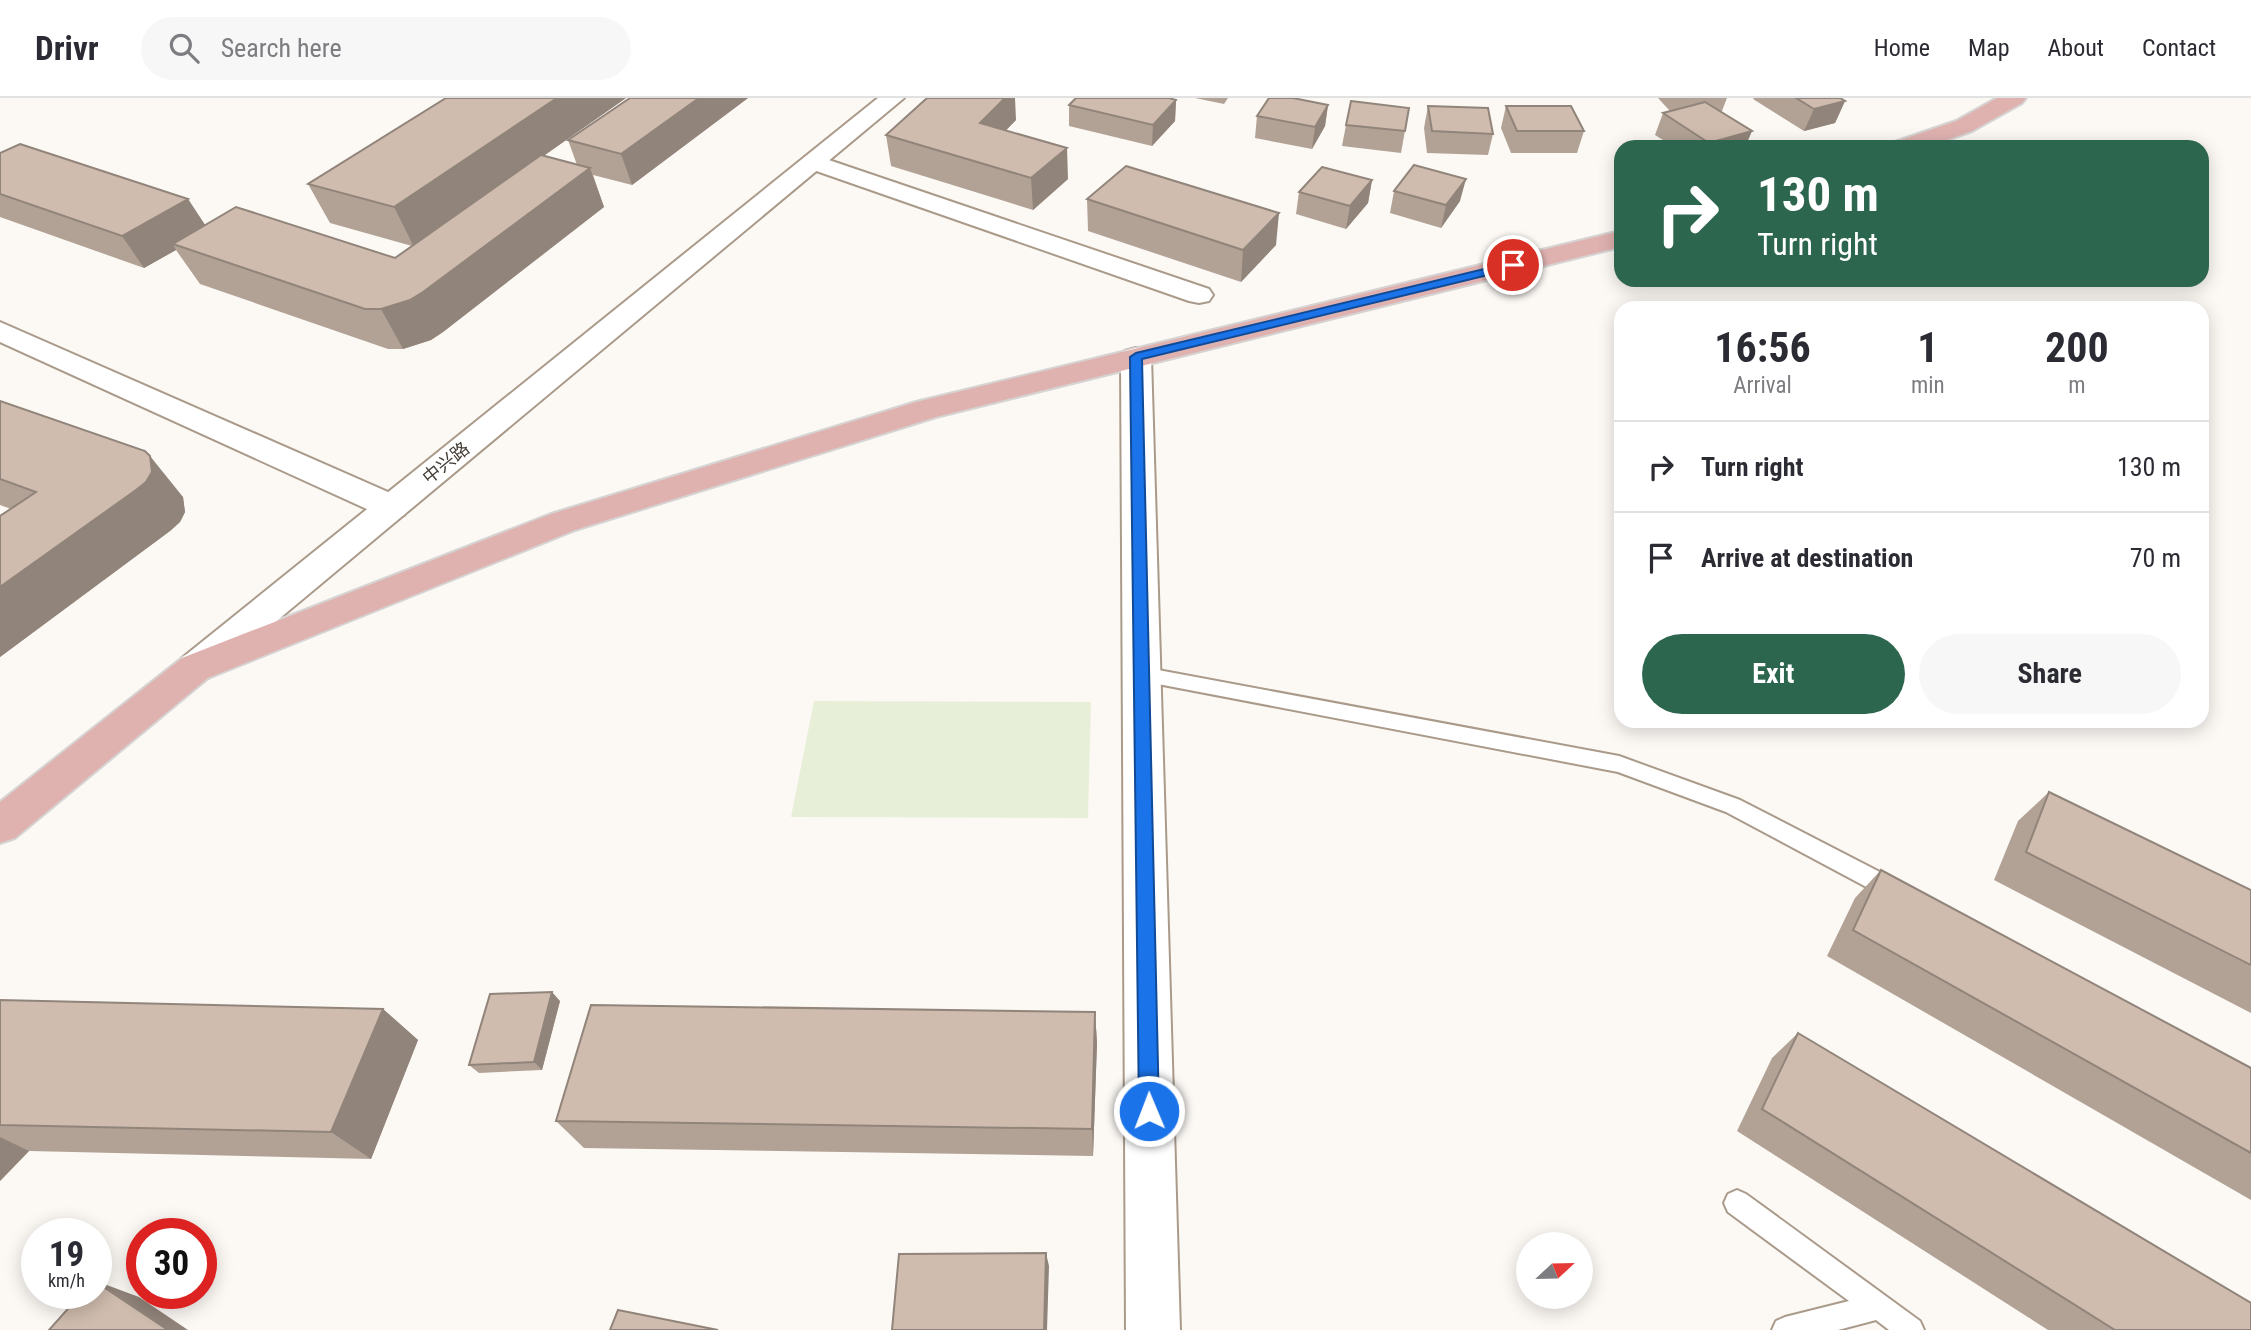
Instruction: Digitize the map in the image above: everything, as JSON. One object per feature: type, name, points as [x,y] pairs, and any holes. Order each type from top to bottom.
[{"type":"main road","points":[[1924,140],[1964,126],[2014,98]]},
{"type":"main road","points":[[195,668],[563,522],[927,409],[1614,240]]},
{"type":"main road","name":"中兴路","points":[[0,826],[195,668]]},
{"type":"street","name":"中兴路","points":[[195,668],[892,98]]},
{"type":"street","points":[[814,162],[1199,295]]},
{"type":"street","points":[[0,331],[392,507]]},
{"type":"street","points":[[1136,357],[1153,1330]]},
{"type":"lane","points":[[1142,674],[1619,764],[1733,806],[1918,904]]},
{"type":"lane","points":[[1737,1203],[1911,1330]]},
{"type":"lane","points":[[1785,1330],[1876,1307]]},
{"type":"green space","points":[[814,701],[1091,702],[1088,818],[791,817]]},
{"type":"building","points":[[446,98],[557,98],[394,207],[308,184]]},
{"type":"building","points":[[630,98],[699,98],[621,154],[568,140]]},
{"type":"building","points":[[927,98],[1005,98],[980,123],[1067,148],[1031,178],[886,135]]},
{"type":"building","points":[[1076,98],[1176,100],[1153,125],[1069,105]]},
{"type":"building","points":[[1269,98],[1293,98],[1328,105],[1315,127],[1257,116]]},
{"type":"building","points":[[1796,98],[1840,98],[1845,101],[1814,109]]},
{"type":"building","points":[[1351,101],[1409,108],[1405,131],[1346,125]]},
{"type":"building","points":[[1705,102],[1752,131],[1720,140],[1704,140],[1663,113]]},
{"type":"building","points":[[1428,106],[1488,108],[1493,134],[1432,131]]},
{"type":"building","points":[[1506,106],[1571,106],[1584,131],[1517,131]]},
{"type":"building","points":[[20,144],[188,199],[122,236],[0,194],[0,153]]},
{"type":"building","points":[[541,155],[590,168],[423,292],[410,300],[381,309],[365,309],[173,244],[236,207],[395,258]]},
{"type":"building","points":[[1414,165],[1466,179],[1446,205],[1394,191]]},
{"type":"building","points":[[1126,166],[1279,213],[1243,250],[1087,199]]},
{"type":"building","points":[[1322,167],[1372,180],[1350,206],[1299,192]]},
{"type":"building","points":[[0,401],[145,451],[150,456],[152,472],[146,482],[136,490],[0,587],[0,516],[36,492],[0,479]]},
{"type":"building","points":[[2049,792],[2251,890],[2251,965],[2026,852]]},
{"type":"building","points":[[1881,870],[2251,1068],[2251,1153],[1853,930]]},
{"type":"building","points":[[552,992],[534,1062],[469,1065],[490,994]]},
{"type":"building","points":[[0,1000],[383,1009],[331,1132],[0,1125]]},
{"type":"building","points":[[591,1005],[1095,1012],[1092,1129],[556,1121]]},
{"type":"building","points":[[1798,1033],[2251,1303],[2251,1330],[2115,1330],[1762,1109]]},
{"type":"building","points":[[1046,1253],[1044,1330],[892,1330],[899,1254]]},
{"type":"building","points":[[112,1293],[126,1302],[126,1309],[136,1309],[168,1330],[49,1330],[68,1309],[112,1309]]},
{"type":"building","points":[[618,1310],[718,1330],[610,1330]]},
{"type":"route","points":[[1149,1111],[1136,357],[1513,265]]}]
